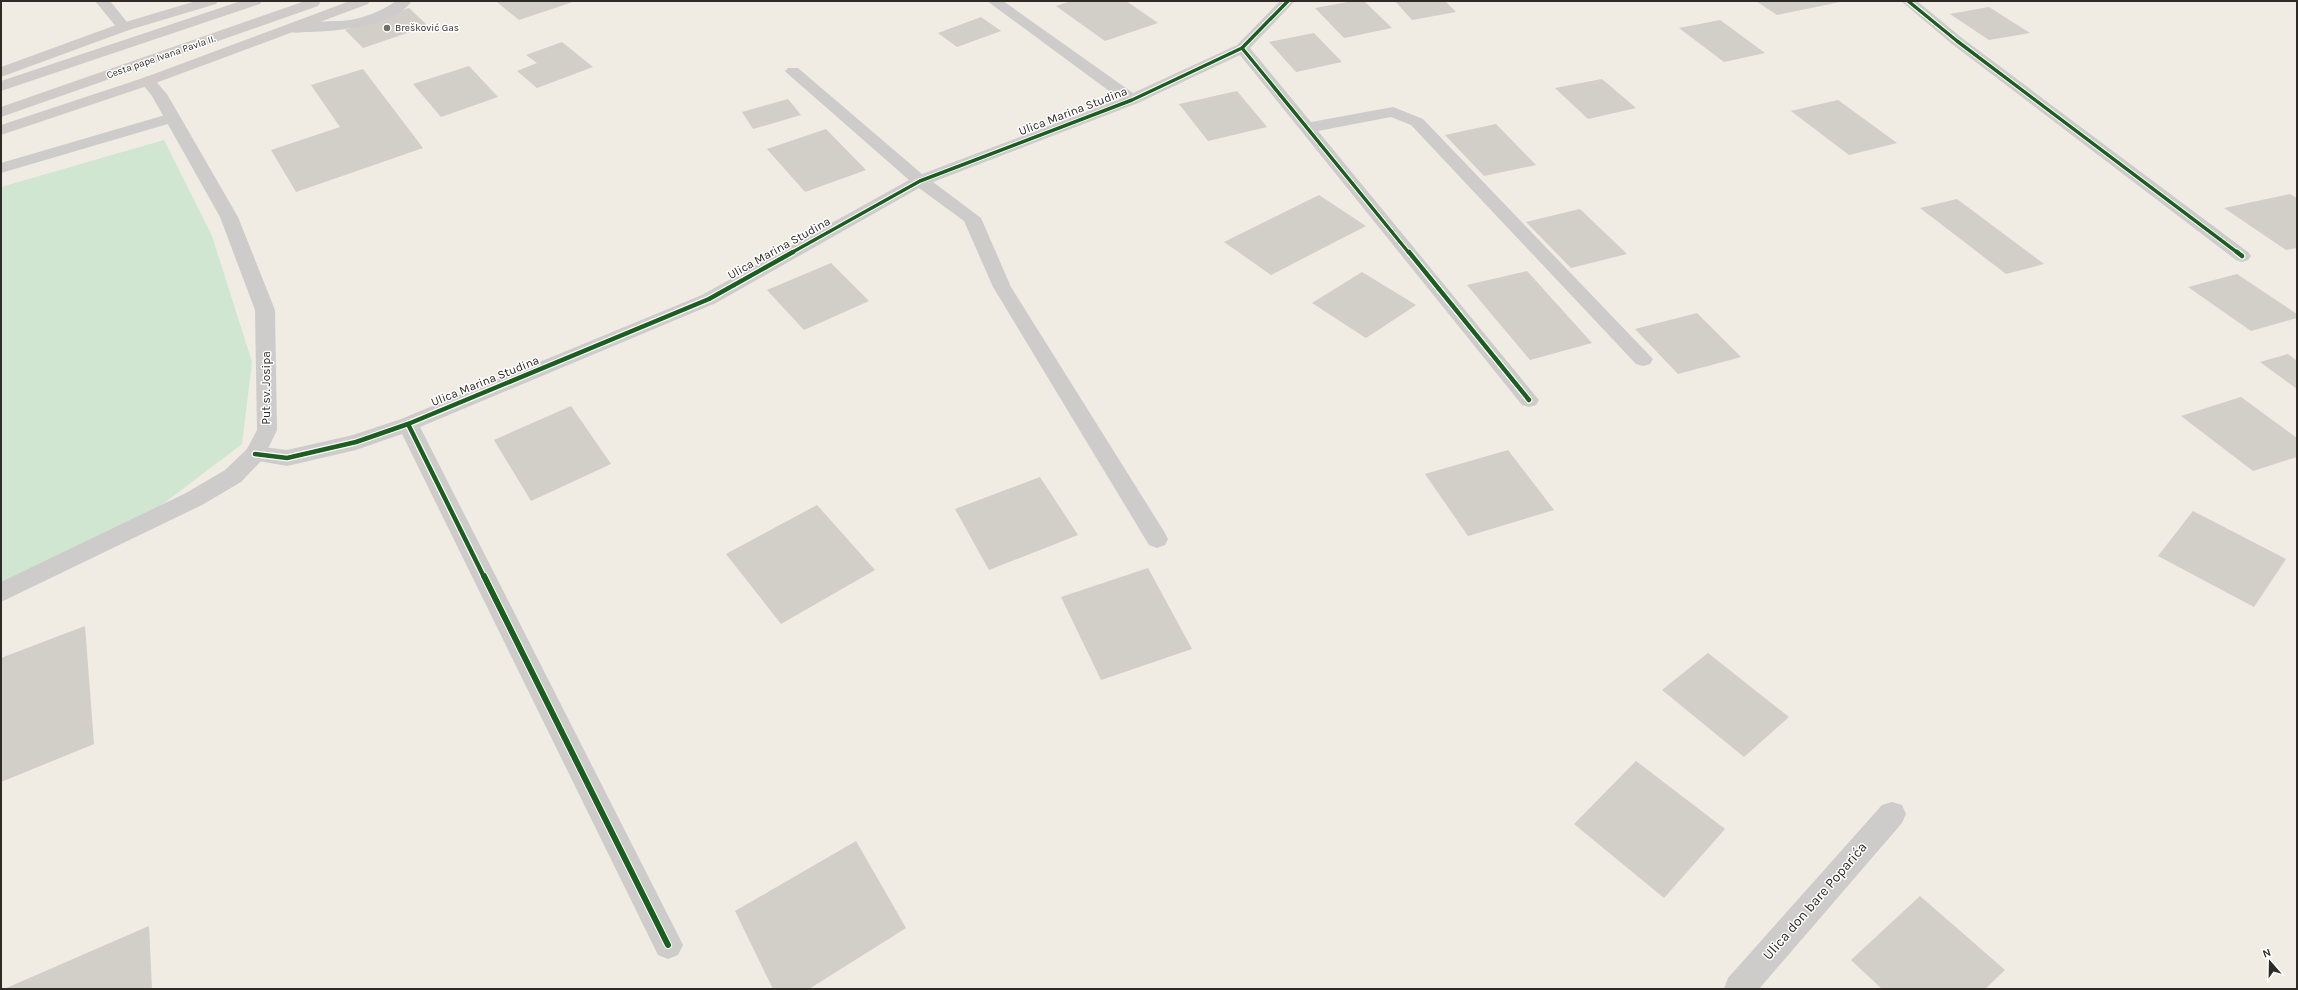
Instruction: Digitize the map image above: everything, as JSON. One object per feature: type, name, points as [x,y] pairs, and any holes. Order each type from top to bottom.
[{"type":"main road","points":[[1,72],[190,4],[211,1]]},
{"type":"main road","name":"Cesta pape Ivana Pavla II.","points":[[1,86],[255,1]]},
{"type":"main road","name":"Cesta pape Ivana Pavla II.","points":[[1,112],[320,1]]},
{"type":"main road","points":[[1,130],[148,81],[363,1]]},
{"type":"street","points":[[102,1],[124,27]]},
{"type":"street","points":[[290,28],[335,27],[357,22],[389,12],[405,1]]},
{"type":"street","points":[[994,1],[1132,100]]},
{"type":"street","name":"Ulica Marina Studina","points":[[254,454],[287,458],[356,442],[408,424],[709,299],[920,181],[1132,100],[1242,48],[1288,1]]},
{"type":"street","points":[[1908,1],[1957,41],[2242,256]]},
{"type":"street","points":[[1242,48],[1529,400]]},
{"type":"street","points":[[793,71],[920,181],[972,218],[1002,287],[1157,539]]},
{"type":"street","name":"Put sv. Josipa","points":[[1,593],[194,499],[233,476],[254,454],[267,430],[265,310],[229,217],[159,94],[148,81]]},
{"type":"street","points":[[1307,128],[1393,112],[1417,122],[1643,359]]},
{"type":"street","points":[[1,168],[172,118]]},
{"type":"street","points":[[408,424],[668,945]]},
{"type":"street","name":"Ulica don bare Poparića","points":[[1738,989],[1892,814]]},
{"type":"green space","points":[[164,140],[212,236],[252,362],[242,444],[155,510],[1,583],[1,187]]},
{"type":"building","points":[[499,1],[576,1],[519,20],[497,2]]},
{"type":"building","points":[[1071,1],[1126,1],[1158,23],[1105,41],[1056,6]]},
{"type":"building","points":[[1353,1],[1364,1],[1392,28],[1344,38],[1315,8]]},
{"type":"building","points":[[1395,1],[1445,1],[1456,12],[1412,20]]},
{"type":"building","points":[[1756,1],[1839,1],[1840,2],[1777,15]]},
{"type":"building","points":[[1989,7],[2030,33],[1989,40],[1950,14]]},
{"type":"building","name":"Brešković Gas","points":[[409,8],[428,26],[363,48],[345,30]]},
{"type":"building","points":[[981,17],[1001,31],[957,47],[938,33]]},
{"type":"building","points":[[1720,20],[1765,53],[1724,62],[1679,28]]},
{"type":"building","points":[[1314,33],[1342,62],[1296,72],[1269,42]]},
{"type":"building","points":[[562,42],[593,67],[537,88],[517,71],[537,63],[526,55]]},
{"type":"building","points":[[469,66],[498,97],[441,117],[413,84]]},
{"type":"building","points":[[363,69],[423,148],[296,192],[271,150],[340,127],[311,85]]},
{"type":"building","points":[[1602,79],[1636,108],[1588,119],[1555,88]]},
{"type":"building","points":[[1237,91],[1267,127],[1208,141],[1179,104]]},
{"type":"building","points":[[788,99],[801,115],[753,129],[742,112]]},
{"type":"building","points":[[1838,100],[1897,143],[1849,155],[1791,111]]},
{"type":"building","points":[[1496,124],[1536,165],[1484,176],[1445,135]]},
{"type":"building","points":[[826,129],[866,170],[805,192],[767,149]]},
{"type":"building","points":[[2290,194],[2297,198],[2297,248],[2286,250],[2224,208]]},
{"type":"building","points":[[1319,195],[1366,226],[1271,275],[1224,242]]},
{"type":"building","points":[[1957,199],[2044,264],[2006,274],[1920,208]]},
{"type":"building","points":[[1580,209],[1627,254],[1571,268],[1526,222]]},
{"type":"building","points":[[831,263],[869,301],[804,330],[767,290]]},
{"type":"building","points":[[1527,271],[1592,343],[1530,360],[1467,285]]},
{"type":"building","points":[[1362,272],[1416,305],[1366,338],[1312,303]]},
{"type":"building","points":[[2237,274],[2297,314],[2297,318],[2251,331],[2188,287]]},
{"type":"building","points":[[1697,313],[1741,357],[1678,374],[1635,329]]},
{"type":"building","points":[[2288,354],[2297,361],[2297,389],[2260,362]]},
{"type":"building","points":[[2241,397],[2297,438],[2297,457],[2253,471],[2181,416]]},
{"type":"building","points":[[571,406],[611,464],[531,501],[494,440]]},
{"type":"building","points":[[1508,450],[1554,510],[1468,536],[1425,474]]},
{"type":"building","points":[[1040,477],[1078,535],[989,570],[955,509]]},
{"type":"building","points":[[817,505],[875,570],[781,624],[726,554]]},
{"type":"building","points":[[2193,511],[2286,559],[2254,607],[2158,556]]},
{"type":"building","points":[[1148,568],[1192,649],[1101,680],[1061,597]]},
{"type":"building","points":[[85,626],[94,744],[1,782],[1,658]]},
{"type":"building","points":[[1708,653],[1789,717],[1744,757],[1662,690]]},
{"type":"building","points":[[1636,761],[1725,829],[1664,898],[1574,824]]},
{"type":"building","points":[[856,841],[906,928],[809,989],[773,989],[735,911]]},
{"type":"building","points":[[1920,896],[2005,970],[1985,989],[1882,989],[1851,960]]},
{"type":"building","points":[[149,926],[152,989],[4,989]]},
{"type":"cycle path","points":[[255,454],[287,458],[356,442],[408,424],[709,299],[920,181],[1132,100],[1242,48],[1288,1]]},
{"type":"cycle path","points":[[1908,1],[1957,41],[2242,256]]},
{"type":"cycle path","points":[[1242,48],[1529,400]]},
{"type":"cycle path","points":[[408,424],[668,945]]},
{"type":"place","name":"Brešković Gas","points":[[387,28]]}]
